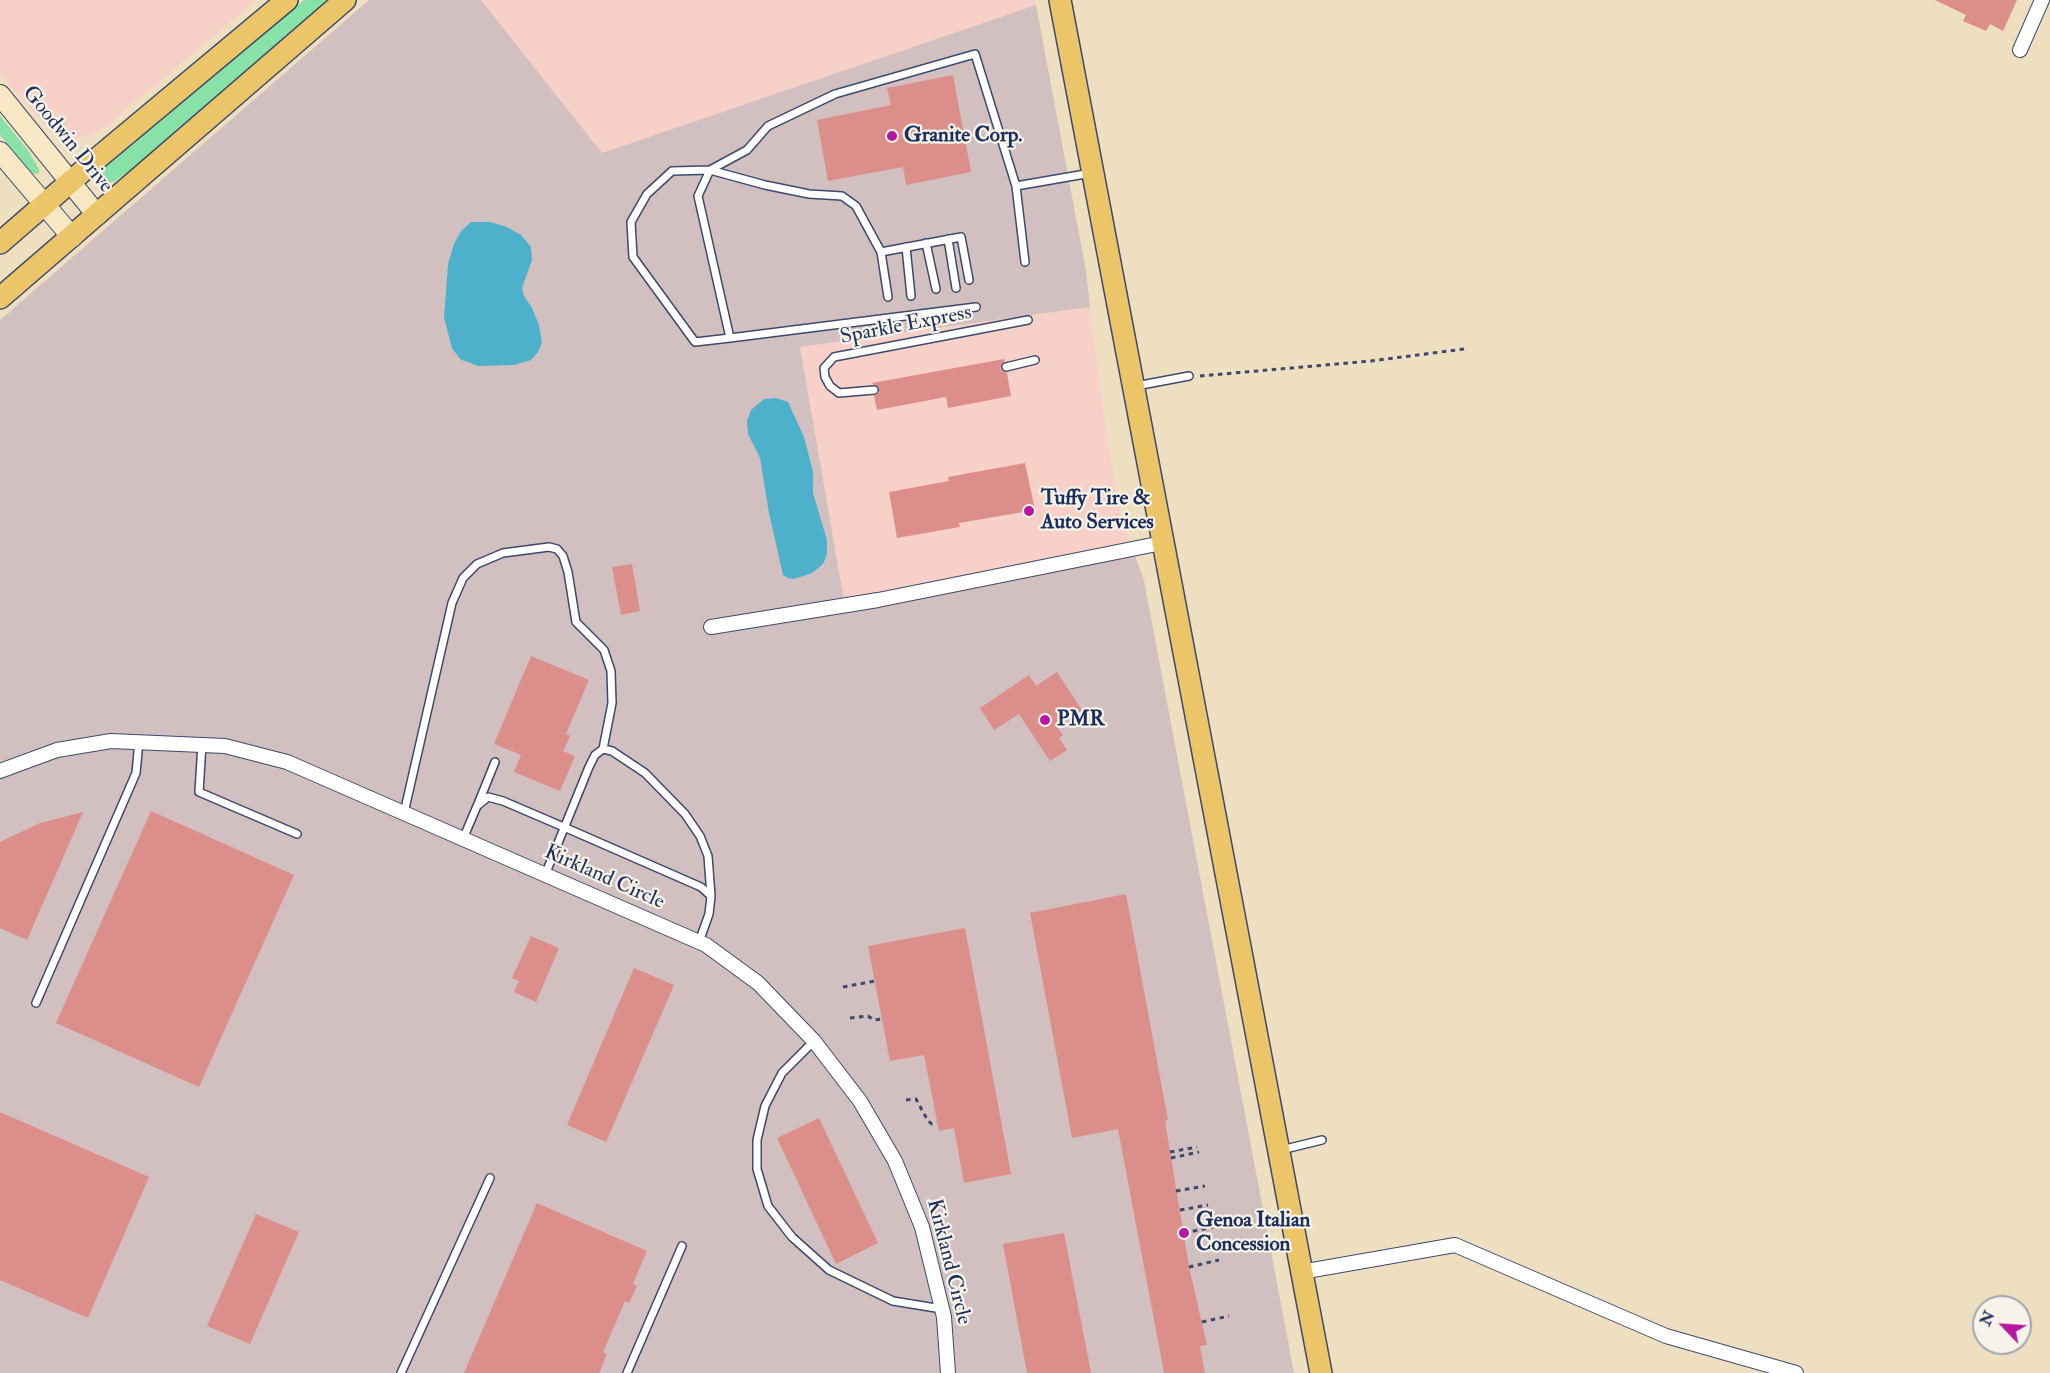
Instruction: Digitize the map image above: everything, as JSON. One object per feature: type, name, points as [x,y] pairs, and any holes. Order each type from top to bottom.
[{"type":"main road","points":[[0,243],[69,182],[287,0]]},
{"type":"main road","points":[[0,298],[345,0]]},
{"type":"main road","points":[[1060,0],[1320,1373]]},
{"type":"street","points":[[2020,50],[2042,0]]},
{"type":"street","name":"Goodwin Drive","points":[[0,95],[97,215]]},
{"type":"street","points":[[0,152],[72,237]]},
{"type":"street","points":[[711,627],[878,600],[1162,543]]},
{"type":"street","name":"Kirkland Circle","points":[[0,771],[57,750],[111,741],[225,746],[287,762],[706,945],[758,983],[814,1041],[860,1101],[895,1161],[922,1227],[942,1309],[948,1373]]},
{"type":"street","points":[[1301,1272],[1455,1245],[1666,1336],[1796,1373]]},
{"type":"lane","points":[[730,338],[698,196],[710,170],[747,150],[768,126],[835,94],[975,54],[1017,186],[1025,262]]},
{"type":"lane","points":[[888,297],[881,252],[856,206],[842,196],[809,194],[710,170],[672,171],[647,194],[631,222],[633,257],[695,342],[976,307]]},
{"type":"lane","points":[[1017,186],[1093,172]]},
{"type":"lane","points":[[881,252],[961,237],[969,280]]},
{"type":"lane","points":[[948,239],[956,288]]},
{"type":"lane","points":[[926,243],[936,289]]},
{"type":"lane","points":[[906,247],[911,296]]},
{"type":"lane","name":"Sparkle Express","points":[[873,390],[839,393],[825,377],[824,368],[834,357],[1028,320]]},
{"type":"lane","points":[[1006,367],[1035,360]]},
{"type":"lane","points":[[1134,387],[1189,376]]},
{"type":"lane","points":[[404,813],[452,603],[463,578],[477,564],[503,553],[531,548],[558,549],[568,572],[576,622],[604,650],[611,671],[612,703],[603,749],[595,755],[589,767],[545,875]]},
{"type":"lane","points":[[36,1003],[136,773],[139,741]]},
{"type":"lane","points":[[202,744],[199,792],[297,834]]},
{"type":"lane","points":[[603,749],[612,751],[645,772],[685,814],[700,836],[708,855],[711,896],[709,914],[699,942]]},
{"type":"lane","points":[[463,839],[495,762]]},
{"type":"lane","points":[[477,806],[488,797],[503,801],[701,887],[711,896]]},
{"type":"lane","points":[[814,1041],[782,1073],[765,1106],[757,1140],[757,1169],[768,1206],[792,1237],[829,1270],[892,1301],[942,1309]]},
{"type":"lane","points":[[1278,1151],[1322,1140]]},
{"type":"lane","points":[[401,1373],[490,1178]]},
{"type":"lane","points":[[627,1373],[682,1246]]},
{"type":"path","points":[[1189,376],[1371,361],[1464,349]]},
{"type":"path","points":[[843,987],[874,981]]},
{"type":"path","points":[[850,1018],[868,1016],[874,1020],[882,1019]]},
{"type":"path","points":[[906,1100],[916,1099],[928,1121],[932,1124],[937,1123]]},
{"type":"path","points":[[1170,1152],[1197,1147]]},
{"type":"path","points":[[1171,1158],[1198,1152]]},
{"type":"path","points":[[1176,1191],[1205,1186]]},
{"type":"path","points":[[1180,1210],[1208,1205]]},
{"type":"path","points":[[1184,1233],[1213,1227]]},
{"type":"path","points":[[1190,1267],[1219,1260]]},
{"type":"path","points":[[1202,1322],[1229,1316]]},
{"type":"shaded area","points":[[0,0],[257,0],[103,129],[91,136],[79,138],[65,136],[54,131],[30,109],[0,74]]},
{"type":"shaded area","points":[[369,0],[481,0],[602,153],[1036,5],[1086,271],[1090,307],[800,347],[846,612],[1134,553],[1144,581],[1294,1373],[0,1373],[0,320]]},
{"type":"shaded area","points":[[481,0],[1035,0],[1036,5],[602,153]]},
{"type":"shaded area","points":[[1090,307],[1106,431],[1122,519],[1134,553],[846,612],[800,347]]},
{"type":"green space","points":[[304,0],[327,0],[132,169],[115,181],[102,184],[98,178],[99,172]]},
{"type":"green space","points":[[0,116],[27,149],[39,173],[33,174],[0,135]]},
{"type":"water","points":[[471,222],[490,222],[507,227],[521,235],[531,247],[532,260],[522,288],[539,325],[542,342],[538,352],[531,360],[514,365],[478,366],[460,359],[452,348],[444,318],[448,264],[461,231]]},
{"type":"water","points":[[776,398],[788,402],[804,437],[813,472],[813,493],[827,540],[827,554],[823,564],[812,573],[794,579],[783,575],[760,458],[748,434],[747,421],[751,410],[764,399]]},
{"type":"building","points":[[1935,0],[2017,0],[2003,31],[1990,24],[1986,31],[1963,21],[1966,15]]},
{"type":"building","name":"Granite Corp.","points":[[953,75],[971,172],[906,185],[903,167],[828,181],[817,120],[891,105],[887,88]]},
{"type":"building","points":[[1004,359],[1005,362],[1000,368],[1007,373],[1011,396],[948,408],[946,397],[877,410],[874,396],[879,393],[879,389],[872,383]]},
{"type":"building","points":[[1025,463],[1035,510],[959,523],[960,527],[897,538],[889,492],[949,481],[948,477]]},
{"type":"building","points":[[632,564],[640,611],[621,615],[612,567]]},
{"type":"building","points":[[531,656],[589,680],[566,734],[570,736],[563,751],[575,756],[560,791],[514,772],[521,755],[494,744]]},
{"type":"building","name":"PMR","points":[[1057,672],[1082,710],[1057,727],[1063,735],[1059,738],[1067,750],[1050,761],[1019,714],[994,730],[980,708],[1029,675],[1036,686]]},
{"type":"building","points":[[151,811],[294,875],[199,1087],[56,1023]]},
{"type":"building","points":[[83,812],[27,940],[0,928],[0,842],[40,823]]},
{"type":"building","points":[[1126,894],[1168,1120],[1165,1121],[1189,1267],[1207,1345],[1200,1346],[1205,1373],[1164,1373],[1118,1129],[1072,1138],[1030,913]]},
{"type":"building","points":[[965,928],[1011,1174],[964,1183],[954,1128],[939,1131],[924,1055],[890,1061],[868,946]]},
{"type":"building","points":[[531,936],[559,948],[536,1002],[514,992],[519,981],[512,978]]},
{"type":"building","points":[[634,968],[674,985],[606,1142],[567,1125]]},
{"type":"building","points":[[0,1112],[149,1177],[88,1318],[0,1280]]},
{"type":"building","points":[[819,1118],[878,1243],[836,1264],[777,1138]]},
{"type":"building","points":[[537,1203],[647,1251],[633,1284],[637,1286],[629,1303],[625,1301],[603,1352],[607,1354],[599,1373],[464,1373]]},
{"type":"building","points":[[256,1214],[299,1232],[250,1344],[207,1326]]},
{"type":"building","points":[[1064,1233],[1091,1373],[1027,1373],[1003,1244]]},
{"type":"place","name":"Granite Corp.","points":[[892,136]]},
{"type":"place","name":"Tuffy Tire & Auto Services","points":[[1029,511]]},
{"type":"place","name":"PMR","points":[[1045,720]]},
{"type":"place","name":"Genoa Italian Concession","points":[[1184,1233]]}]
